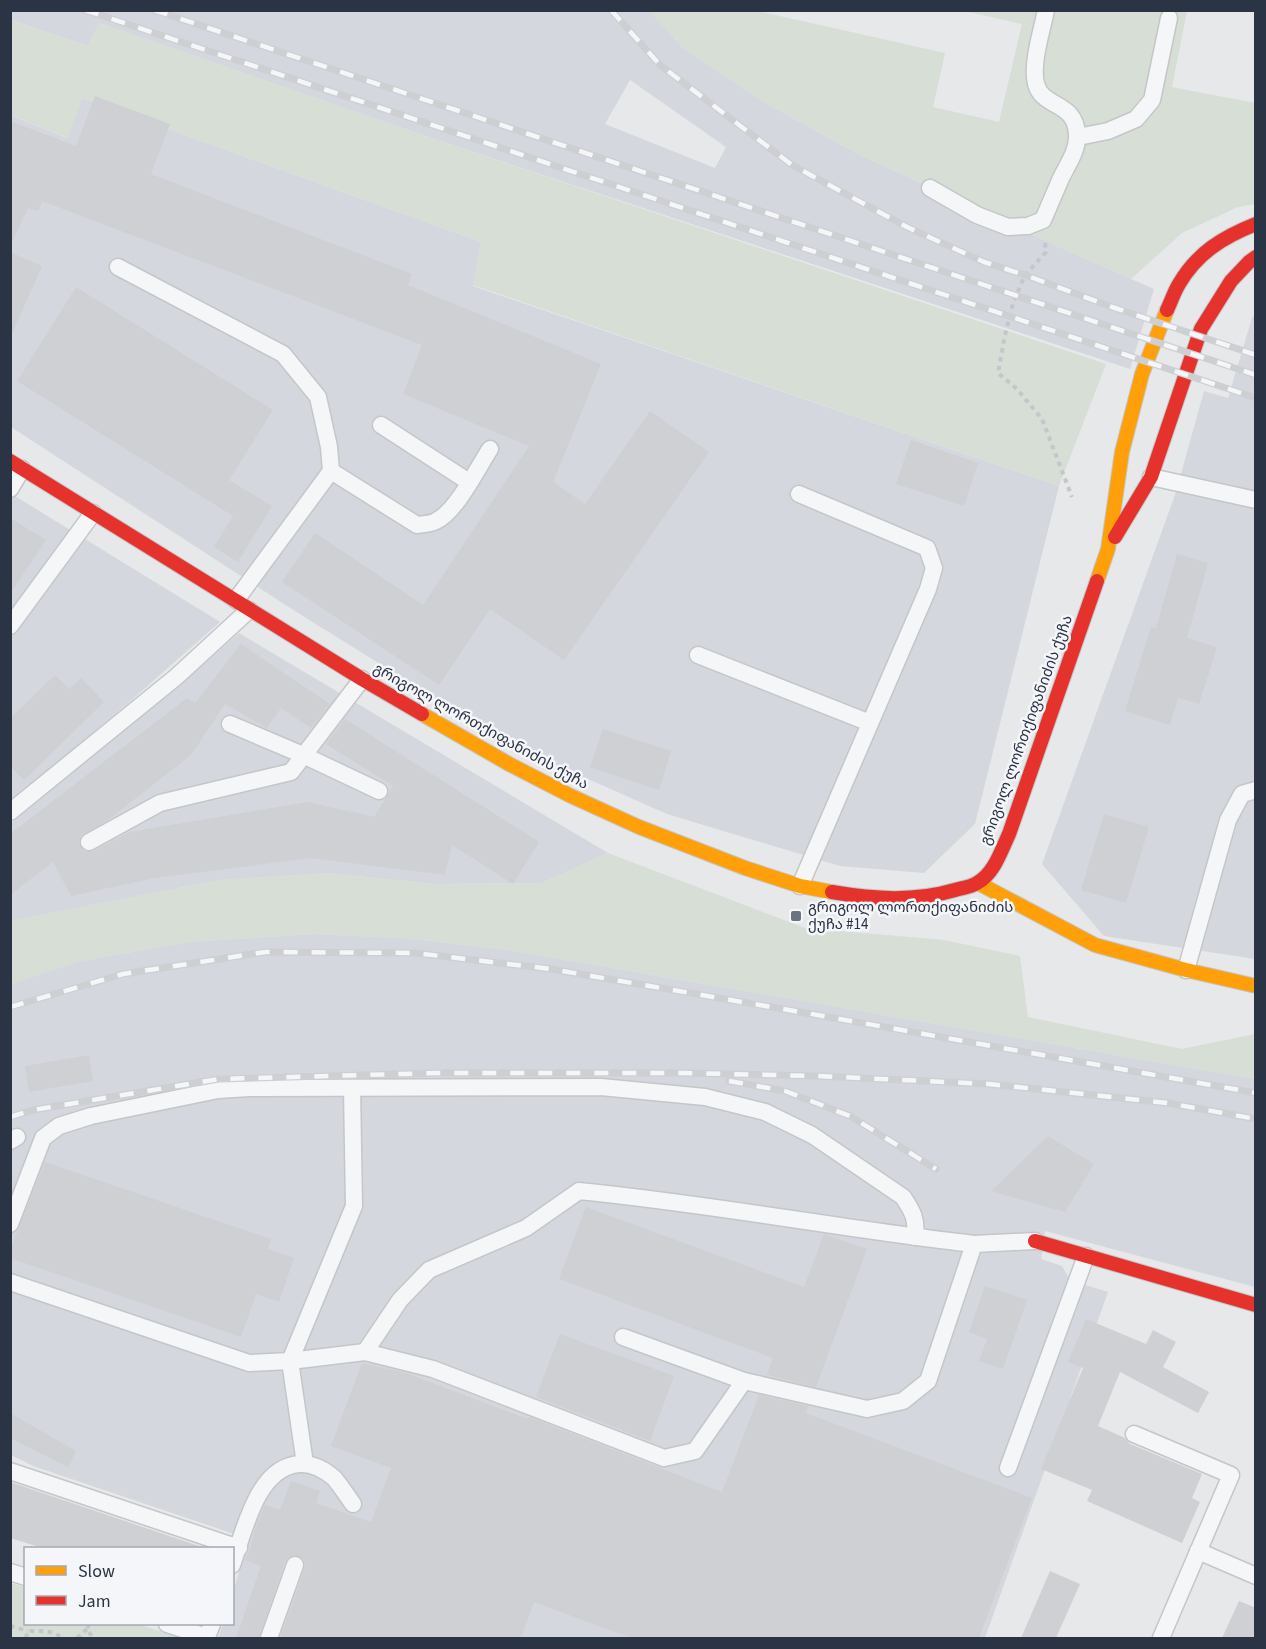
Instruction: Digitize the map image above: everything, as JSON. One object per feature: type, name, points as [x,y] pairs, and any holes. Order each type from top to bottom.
[{"type":"street","name":"გრიგოლ ლორთქიფანიძის ქუჩა","points":[[16,465],[362,679],[509,764],[571,796],[650,831],[745,868],[800,885],[861,897],[907,899],[937,895],[978,884],[994,867],[1009,834],[1108,549],[1122,452],[1142,374],[1179,284],[1199,258],[1212,247],[1233,232],[1256,224]]},
{"type":"street","name":"გრიგოლ ლორთქიფანიძის ქუჩა","points":[[1108,549],[1151,477],[1201,330],[1231,281],[1256,257]]},
{"type":"street","points":[[978,884],[1095,945],[1256,986]]},
{"type":"street","points":[[1035,1242],[1256,1305]]},
{"type":"lane","points":[[930,188],[977,216],[1008,227],[1028,226],[1043,220],[1074,152],[1078,137],[1076,122],[1069,112],[1045,98],[1037,85],[1035,64],[1046,10]]},
{"type":"lane","points":[[1078,137],[1108,131],[1136,119],[1152,100],[1169,18]]},
{"type":"lane","points":[[10,812],[176,677],[243,605],[331,471],[329,447],[318,397],[283,354],[118,267]]},
{"type":"lane","points":[[381,425],[469,482]]},
{"type":"lane","points":[[331,471],[417,525],[434,523],[446,515],[455,504],[490,449]]},
{"type":"lane","points":[[10,489],[16,465]]},
{"type":"lane","points":[[1151,477],[1256,500]]},
{"type":"lane","points":[[799,494],[927,548],[934,568],[928,589],[800,885]]},
{"type":"lane","points":[[10,627],[93,513]]},
{"type":"lane","points":[[698,655],[870,723]]},
{"type":"lane","points":[[89,842],[160,803],[291,772],[362,679]]},
{"type":"lane","points":[[230,724],[379,791]]},
{"type":"lane","points":[[1186,970],[1228,820],[1242,794],[1256,790]]},
{"type":"lane","points":[[10,1224],[43,1138],[59,1126],[91,1116],[218,1090],[249,1088],[601,1087],[705,1097],[765,1112],[812,1135],[903,1197],[913,1211],[916,1226],[915,1237]]},
{"type":"lane","points":[[305,1464],[290,1361],[354,1206],[352,1088]]},
{"type":"lane","points":[[365,1353],[400,1300],[429,1270],[526,1228],[579,1191],[974,1244],[1035,1242]]},
{"type":"lane","points":[[623,1337],[744,1381],[867,1409],[903,1401],[928,1381],[974,1244]]},
{"type":"lane","points":[[1008,1468],[1086,1256]]},
{"type":"lane","points":[[10,1282],[249,1363],[365,1353],[433,1369],[664,1458],[695,1451],[744,1381]]},
{"type":"lane","points":[[1134,1434],[1231,1475],[1161,1638]]},
{"type":"lane","points":[[234,1560],[257,1496],[276,1472],[291,1464],[305,1464],[319,1468],[334,1478],[353,1504]]},
{"type":"lane","points":[[10,1471],[239,1548]]},
{"type":"lane","points":[[1198,1551],[1256,1576]]},
{"type":"lane","points":[[269,1638],[295,1565]]},
{"type":"lane","points":[[173,1625],[207,1636],[211,1625]]},
{"type":"path","points":[[1043,220],[1046,252],[1024,274],[1013,303],[998,373],[1017,389],[1042,419],[1072,497]]},
{"type":"path","points":[[77,1638],[88,1625]]},
{"type":"path","points":[[10,1626],[28,1631],[45,1631],[62,1638]]},
{"type":"path","points":[[87,1629],[93,1638]]},
{"type":"path","points":[[26,1638],[28,1631]]},
{"type":"shaded area","points":[[11,10],[650,11],[682,47],[762,101],[858,154],[1154,289],[1130,369],[434,139],[99,23],[88,46],[11,20]],"holes":[[[630,80],[726,147],[715,168],[605,124]]]},
{"type":"shaded area","points":[[650,11],[757,11],[945,53],[933,107],[999,122],[1022,24],[964,11],[1187,11],[1172,87],[1255,103],[1255,204],[1238,207],[1182,233],[1131,279],[858,154],[762,101],[682,47]]},
{"type":"shaded area","points":[[10,20],[88,46],[99,23],[434,139],[1106,364],[1059,486],[473,285],[481,242],[82,98],[68,138],[11,115]]},
{"type":"shaded area","points":[[82,98],[481,242],[473,286],[1059,486],[975,824],[924,873],[840,866],[667,814],[511,745],[298,613],[11,427],[10,115],[67,138]]},
{"type":"shaded area","points":[[1255,315],[1255,959],[1104,936],[1042,864],[1176,492],[1204,391],[1228,398],[1252,318]]},
{"type":"shaded area","points":[[10,493],[220,622],[10,802]]},
{"type":"shaded area","points":[[239,633],[608,853],[542,883],[435,884],[328,873],[220,880],[11,921],[11,823],[173,691]]},
{"type":"shaded area","points":[[608,853],[805,928],[944,940],[1020,956],[1028,1017],[1182,1049],[1255,1034],[1255,1079],[508,950],[403,938],[314,934],[190,942],[80,961],[11,984],[11,921],[220,880],[328,873],[435,884],[542,883]]},
{"type":"shaded area","points":[[314,934],[403,938],[508,950],[1255,1079],[1255,1287],[1045,1231],[1041,1259],[1062,1266],[1070,1280],[1108,1292],[985,1638],[218,1638],[223,1625],[234,1625],[234,1589],[249,1539],[33,1466],[11,1455],[10,984],[80,961],[190,942]]},
{"type":"shaded area","points":[[10,1583],[24,1587],[24,1625],[140,1625],[183,1638],[11,1638]]},
{"type":"building","points":[[95,96],[170,124],[151,174],[412,274],[408,285],[601,364],[553,482],[585,504],[650,411],[709,452],[564,660],[490,609],[439,685],[282,582],[315,533],[423,605],[529,446],[403,394],[422,345],[42,201],[38,211],[28,208],[10,247],[10,121],[76,146]]},
{"type":"building","points":[[10,252],[42,266],[10,338]]},
{"type":"building","points":[[76,287],[273,410],[229,480],[272,506],[238,562],[214,547],[233,516],[17,381]]},
{"type":"building","points":[[911,440],[978,463],[964,506],[896,484]]},
{"type":"building","points":[[10,518],[46,540],[10,594]]},
{"type":"building","points":[[1177,554],[1208,563],[1187,638],[1217,647],[1199,704],[1178,698],[1170,725],[1125,711],[1151,627],[1156,628]]},
{"type":"building","points":[[241,644],[330,704],[311,728],[281,708],[267,728],[225,704],[191,755],[108,820],[80,836],[79,842],[83,851],[94,851],[130,832],[308,802],[374,817],[393,786],[326,744],[345,719],[539,842],[513,884],[452,845],[445,875],[311,858],[155,878],[71,896],[53,862],[10,895],[10,834],[187,698],[195,703]]},
{"type":"building","points":[[55,675],[69,689],[81,678],[104,702],[24,780],[10,766],[10,719]]},
{"type":"building","points":[[603,729],[671,751],[659,790],[590,767]]},
{"type":"building","points":[[1104,814],[1149,827],[1126,903],[1081,890]]},
{"type":"building","points":[[89,1055],[93,1081],[29,1092],[25,1066]]},
{"type":"building","points":[[1048,1136],[1094,1164],[1065,1212],[991,1191]]},
{"type":"building","points":[[45,1162],[271,1239],[268,1249],[294,1258],[279,1302],[256,1294],[241,1337],[10,1258],[18,1230]]},
{"type":"building","points":[[586,1207],[804,1287],[824,1234],[867,1249],[816,1387],[767,1375],[773,1358],[559,1279]]},
{"type":"building","points":[[985,1286],[1027,1300],[1003,1369],[979,1361],[987,1339],[969,1332]]},
{"type":"building","points":[[1086,1319],[1146,1344],[1153,1330],[1176,1342],[1163,1367],[1209,1392],[1198,1413],[1120,1372],[1098,1426],[1125,1438],[1130,1444],[1202,1474],[1192,1498],[1200,1502],[1182,1543],[1087,1501],[1092,1490],[1041,1469],[1083,1368],[1068,1362]]},
{"type":"building","points":[[560,1334],[674,1376],[650,1441],[536,1397]]},
{"type":"building","points":[[362,1363],[406,1373],[528,1419],[529,1417],[722,1492],[759,1395],[808,1406],[806,1413],[1032,1498],[979,1638],[631,1638],[534,1602],[521,1638],[280,1638],[305,1568],[303,1558],[294,1555],[285,1561],[259,1638],[236,1638],[261,1566],[245,1560],[257,1523],[265,1505],[280,1510],[291,1481],[320,1491],[316,1503],[371,1522],[391,1468],[331,1446]]},
{"type":"building","points":[[10,1413],[76,1451],[68,1467],[10,1438]]},
{"type":"building","points":[[10,1482],[202,1547],[40,1547],[10,1538]]},
{"type":"building","points":[[1050,1571],[1080,1584],[1056,1638],[1021,1638]]},
{"type":"building","points":[[1239,1601],[1256,1608],[1256,1638],[1222,1638]]},
{"type":"railway","points":[[85,10],[1256,398]]},
{"type":"railway","points":[[154,10],[1256,375]]},
{"type":"railway","points":[[611,10],[660,65],[792,165],[907,227],[984,262],[1256,355]]},
{"type":"railway","points":[[10,1007],[123,974],[265,952],[415,953],[551,969],[1256,1093]]},
{"type":"railway","points":[[10,1117],[33,1110],[219,1079],[438,1073],[684,1073],[989,1084],[1168,1103],[1256,1119]]},
{"type":"railway","points":[[729,1081],[785,1091],[850,1116],[936,1169]]},
{"type":"traffic: slow","points":[[1097,581],[1108,549],[1122,452],[1142,374],[1167,310]]},
{"type":"traffic: slow","points":[[422,714],[509,764],[639,827],[745,868],[800,886],[832,892]]},
{"type":"traffic: slow","points":[[978,883],[1095,945],[1256,986]]},
{"type":"traffic: jam","points":[[1167,310],[1179,284],[1194,263],[1212,247],[1256,224]]},
{"type":"traffic: jam","points":[[1115,537],[1151,477],[1201,329],[1231,281],[1256,257]]},
{"type":"traffic: jam","points":[[10,461],[422,714]]},
{"type":"traffic: jam","points":[[832,892],[878,898],[909,898],[940,894],[972,886],[988,874],[1009,834],[1097,581]]},
{"type":"traffic: jam","points":[[1035,1241],[1256,1305]]},
{"type":"place","name":"გრიგოლ ლორთქიფანიძის ქუჩა #14","points":[[796,916]]}]
